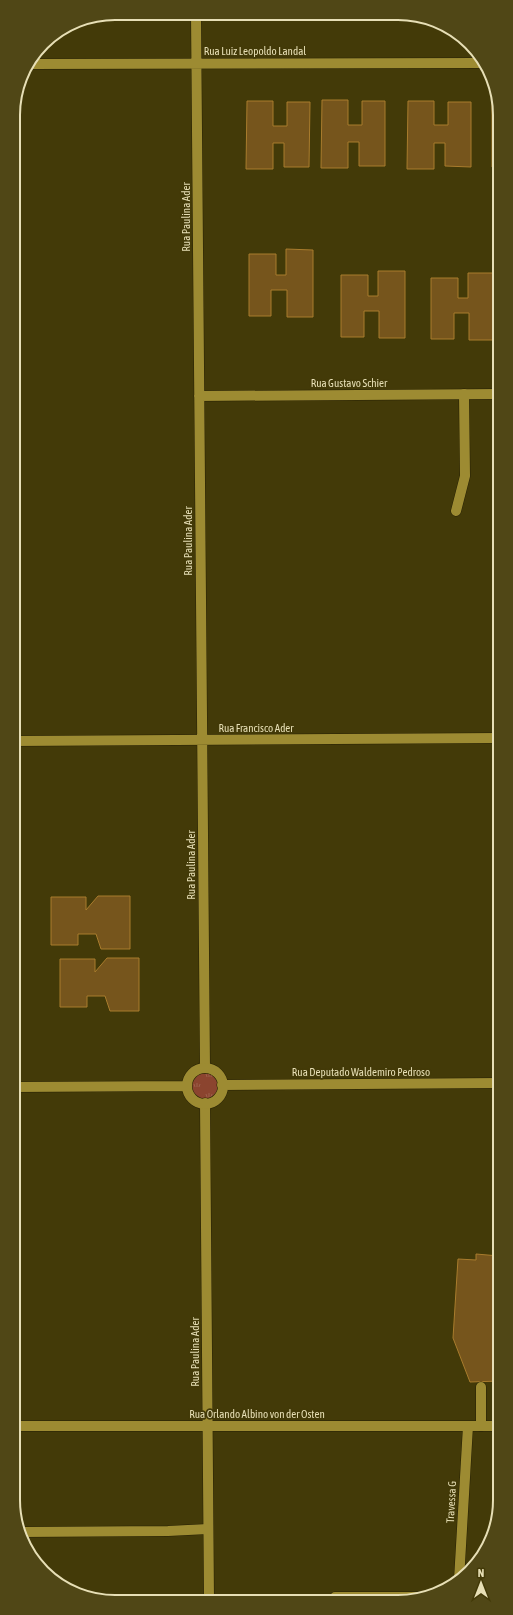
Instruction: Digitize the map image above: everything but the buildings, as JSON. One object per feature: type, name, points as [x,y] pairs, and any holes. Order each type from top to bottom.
[{"type":"street","name":"Rua Paulina Ader","points":[[196,20],[205,1068]]},
{"type":"street","name":"Rua Luiz Leopoldo Landal","points":[[35,64],[478,63]]},
{"type":"street","points":[[456,511],[465,476],[464,394]]},
{"type":"street","name":"Rua Gustavo Schier","points":[[199,396],[493,394]]},
{"type":"street","name":"Rua Francisco Ader","points":[[20,741],[493,738]]},
{"type":"street","points":[[205,1068],[217,1073],[221,1079],[222,1086],[218,1098],[205,1104],[192,1098],[187,1086],[190,1076],[194,1072],[205,1068]]},
{"type":"street","name":"Rua Deputado Waldemiro Pedroso","points":[[222,1086],[493,1083]]},
{"type":"street","points":[[20,1087],[187,1086]]},
{"type":"street","name":"Rua Paulina Ader","points":[[205,1104],[209,1595]]},
{"type":"street","points":[[481,1387],[481,1426]]},
{"type":"street","name":"Rua Orlando Albino von der Osten","points":[[20,1426],[493,1426]]},
{"type":"street","name":"Travessa G","points":[[459,1572],[468,1426]]},
{"type":"street","points":[[25,1532],[168,1531],[208,1529]]},
{"type":"green space","points":[[205,1073],[214,1077],[218,1086],[214,1095],[205,1099],[196,1095],[192,1086],[196,1077]]}]
